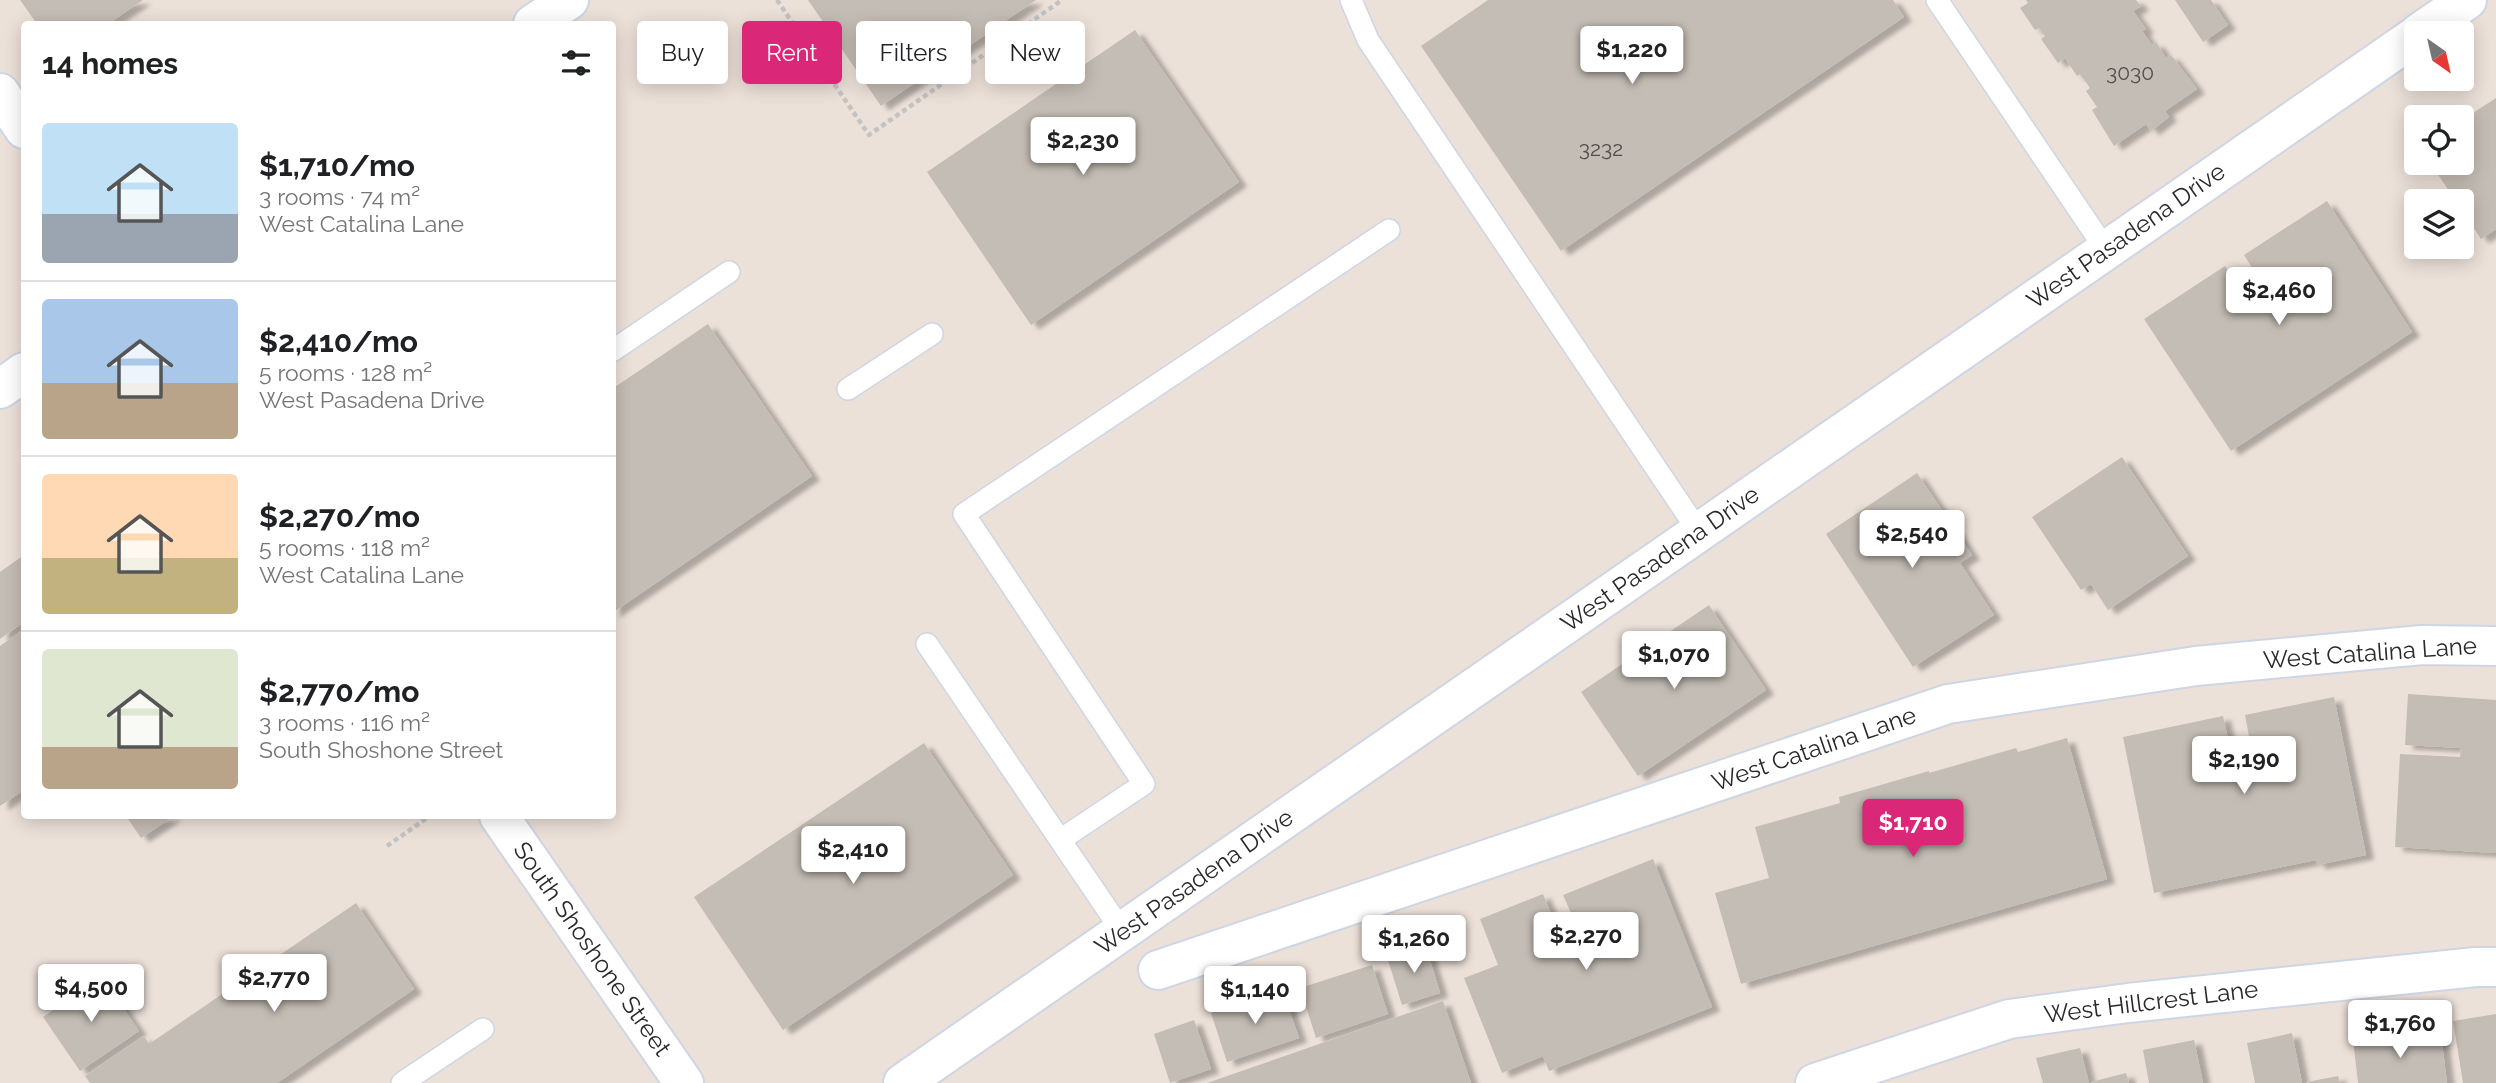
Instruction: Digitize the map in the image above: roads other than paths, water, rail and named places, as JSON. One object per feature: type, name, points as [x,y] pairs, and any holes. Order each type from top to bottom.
[{"type":"street","points":[[538,21],[569,0]]},
{"type":"street","name":"West Pasadena Drive","points":[[2437,21],[2467,0]]},
{"type":"street","name":"West Pasadena Drive","points":[[903,1083],[2404,44]]},
{"type":"street","points":[[0,93],[21,124]]},
{"type":"street","points":[[0,389],[21,374]]},
{"type":"street","name":"West Catalina Lane","points":[[1158,970],[1948,704],[2196,666],[2422,645],[2496,646]]},
{"type":"street","name":"South Shoshone Street","points":[[501,819],[684,1083]]},
{"type":"street","name":"West Hillcrest Lane","points":[[1815,1083],[2009,1019],[2128,1003],[2496,967]]},
{"type":"lane","points":[[1351,0],[1368,40],[1699,531]]},
{"type":"lane","points":[[1937,0],[2106,250]]},
{"type":"lane","points":[[1060,840],[1144,784],[964,514],[1389,230]]},
{"type":"lane","points":[[616,348],[729,272]]},
{"type":"lane","points":[[848,389],[932,334]]},
{"type":"lane","points":[[927,643],[1122,931]]},
{"type":"lane","points":[[402,1083],[483,1028]]}]
